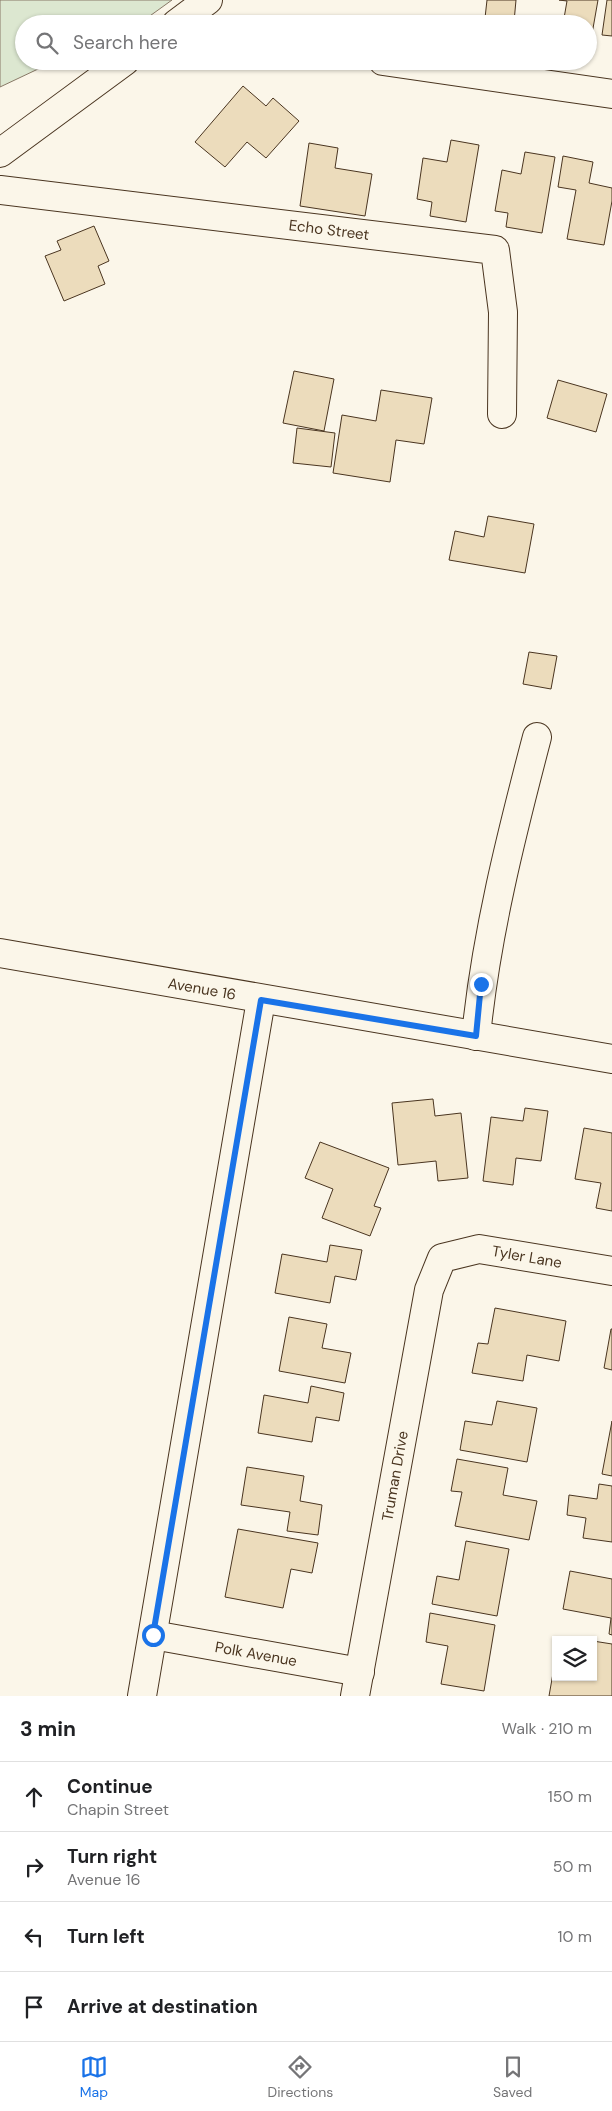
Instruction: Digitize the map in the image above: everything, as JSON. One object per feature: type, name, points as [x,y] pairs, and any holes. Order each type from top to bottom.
[{"type":"street","points":[[188,15],[208,0]]},
{"type":"street","points":[[0,153],[113,70]]},
{"type":"street","points":[[445,70],[612,94]]},
{"type":"street","name":"Echo Street","points":[[0,190],[495,250],[503,312],[502,414]]},
{"type":"street","points":[[476,1036],[481,984],[506,861],[537,737]]},
{"type":"street","name":"Avenue 16","points":[[0,953],[612,1060]]},
{"type":"street","points":[[142,1696],[261,1000]]},
{"type":"street","name":"Tyler Lane","points":[[442,1258],[479,1249],[612,1271]]},
{"type":"street","name":"Truman Drive","points":[[358,1684],[429,1290],[442,1258]]},
{"type":"street","name":"Polk Avenue","points":[[153,1635],[358,1684]]},
{"type":"green space","points":[[0,0],[172,0],[151,15],[15,15],[15,70],[36,70],[0,87]]},
{"type":"building","points":[[487,0],[516,0],[515,15],[485,15]]},
{"type":"building","points":[[559,0],[598,0],[595,15],[565,15],[567,1]]},
{"type":"building","points":[[607,0],[612,0],[612,36],[602,35]]},
{"type":"building","points":[[243,86],[266,106],[273,98],[299,121],[266,158],[247,142],[225,167],[195,142]]},
{"type":"building","points":[[451,140],[479,145],[466,222],[430,216],[432,202],[417,199],[423,158],[447,162]]},
{"type":"building","points":[[309,143],[338,148],[335,168],[372,174],[365,216],[300,206]]},
{"type":"building","points":[[525,152],[555,157],[542,233],[506,227],[508,213],[495,211],[502,170],[521,174]]},
{"type":"building","points":[[563,156],[593,162],[589,183],[612,188],[612,201],[604,245],[567,239],[576,190],[558,187]]},
{"type":"building","points":[[94,226],[109,261],[98,266],[105,284],[64,301],[45,256],[61,250],[57,241]]},
{"type":"building","points":[[294,371],[334,379],[324,431],[283,423]]},
{"type":"building","points":[[558,380],[607,394],[596,432],[547,418]]},
{"type":"building","points":[[381,390],[432,398],[424,444],[396,440],[390,482],[333,473],[342,415],[376,421]]},
{"type":"building","points":[[297,428],[335,433],[331,467],[293,463]]},
{"type":"building","points":[[488,516],[534,524],[525,573],[449,560],[455,531],[484,537]]},
{"type":"building","points":[[529,652],[557,656],[551,689],[523,684]]},
{"type":"building","points":[[433,1099],[435,1116],[461,1113],[468,1178],[438,1181],[436,1161],[398,1165],[392,1103]]},
{"type":"building","points":[[525,1108],[548,1111],[541,1161],[516,1158],[513,1185],[483,1181],[491,1117],[523,1121]]},
{"type":"building","points":[[584,1128],[612,1133],[612,1211],[596,1208],[601,1183],[575,1179]]},
{"type":"building","points":[[320,1142],[389,1168],[374,1206],[381,1208],[370,1236],[322,1218],[333,1189],[305,1178]]},
{"type":"building","points":[[330,1245],[362,1250],[356,1280],[335,1276],[330,1303],[275,1293],[282,1254],[327,1262]]},
{"type":"building","points":[[495,1308],[566,1321],[559,1361],[527,1355],[523,1381],[472,1373],[478,1343],[488,1344]]},
{"type":"building","points":[[289,1317],[327,1324],[322,1348],[351,1353],[345,1383],[279,1371]]},
{"type":"building","points":[[612,1329],[612,1370],[604,1368]]},
{"type":"building","points":[[311,1386],[344,1393],[339,1421],[316,1417],[312,1442],[258,1433],[264,1395],[308,1403]]},
{"type":"building","points":[[497,1401],[537,1408],[527,1462],[460,1450],[465,1421],[492,1425]]},
{"type":"building","points":[[612,1421],[612,1476],[602,1474]]},
{"type":"building","points":[[457,1459],[508,1468],[503,1495],[537,1501],[529,1540],[455,1526],[462,1492],[451,1491]]},
{"type":"building","points":[[247,1467],[304,1476],[300,1501],[322,1505],[318,1535],[287,1531],[290,1512],[241,1505]]},
{"type":"building","points":[[599,1484],[612,1486],[612,1542],[583,1538],[586,1518],[567,1515],[569,1495],[597,1499]]},
{"type":"building","points":[[238,1529],[318,1543],[312,1573],[291,1569],[283,1608],[225,1597]]},
{"type":"building","points":[[466,1541],[509,1549],[497,1616],[432,1604],[437,1576],[459,1580]]},
{"type":"building","points":[[570,1571],[612,1579],[612,1635],[609,1634],[611,1618],[563,1609]]},
{"type":"building","points":[[430,1613],[495,1625],[484,1691],[441,1684],[448,1646],[426,1642]]},
{"type":"building","points":[[597,1642],[612,1644],[612,1696],[549,1696],[552,1679],[552,1681],[597,1681]]},
{"type":"route","points":[[153,1635],[261,1000],[476,1036],[481,984]]}]
